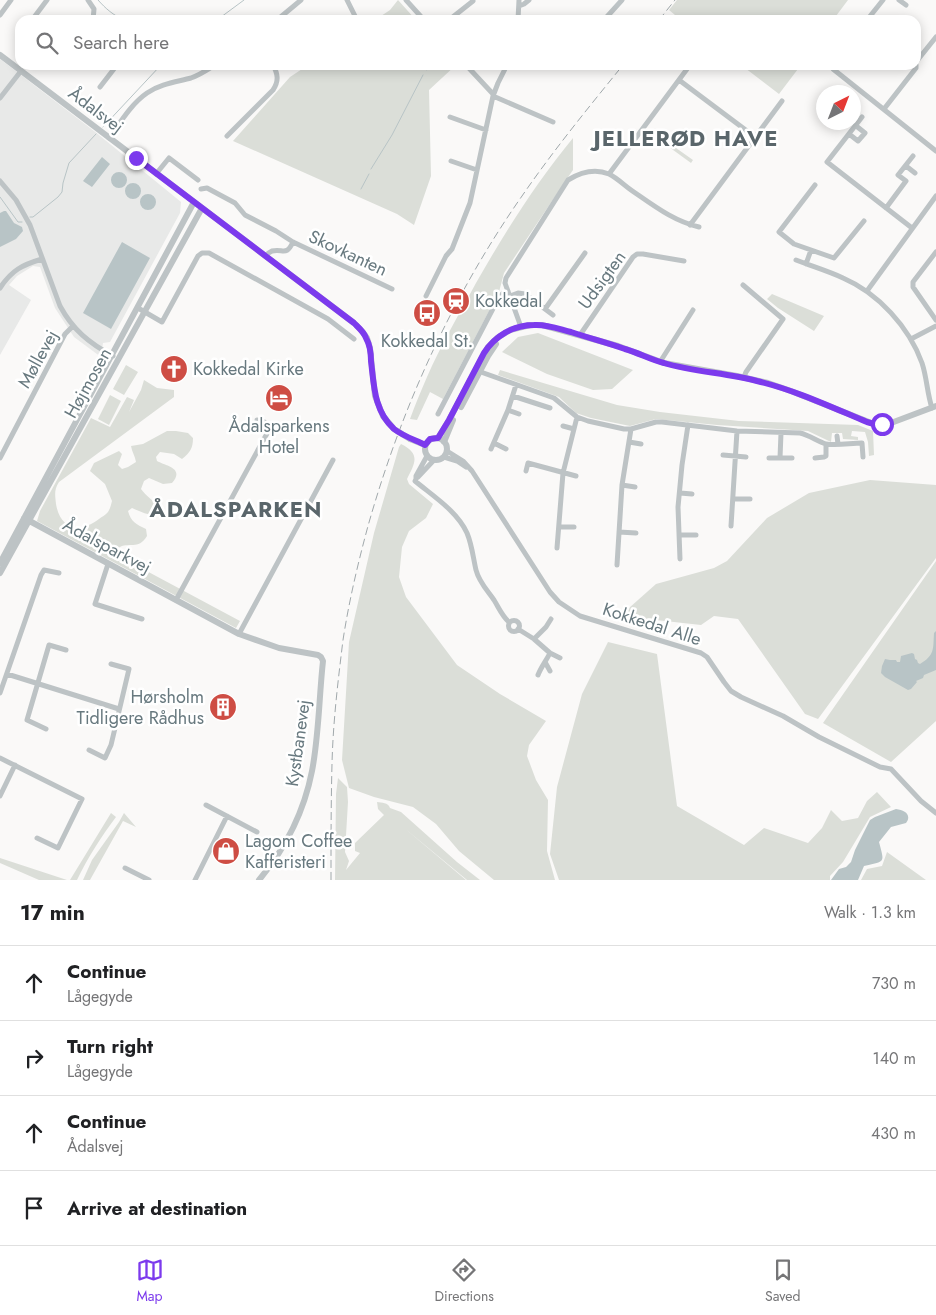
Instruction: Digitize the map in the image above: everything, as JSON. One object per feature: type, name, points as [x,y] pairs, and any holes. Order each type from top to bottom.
[{"type":"street","points":[[0,15],[11,0]]},
{"type":"street","points":[[36,15],[47,0]]},
{"type":"street","points":[[88,0],[94,10],[94,15]]},
{"type":"street","points":[[283,15],[301,0]]},
{"type":"street","points":[[348,0],[355,15]]},
{"type":"street","points":[[406,0],[420,15]]},
{"type":"street","points":[[519,3],[524,4],[529,0]]},
{"type":"street","points":[[608,15],[622,0]]},
{"type":"street","points":[[871,15],[883,0]]},
{"type":"street","points":[[899,0],[906,5]]},
{"type":"street","points":[[455,15],[473,1]]},
{"type":"street","points":[[921,57],[936,36]]},
{"type":"street","name":"Ådalsvej","points":[[0,55],[15,67]]},
{"type":"street","points":[[100,86],[114,70]]},
{"type":"street","points":[[109,138],[132,107],[146,94],[166,84],[193,77],[206,70]]},
{"type":"street","points":[[227,136],[273,90],[277,84],[278,76],[275,70]]},
{"type":"street","points":[[470,70],[493,95],[553,122]]},
{"type":"street","points":[[426,296],[446,256],[452,249],[470,203],[493,95],[505,70]]},
{"type":"street","points":[[609,174],[686,70]]},
{"type":"street","points":[[835,70],[934,149],[936,142]]},
{"type":"street","points":[[884,109],[914,70]]},
{"type":"street","points":[[0,98],[20,71]]},
{"type":"street","name":"Ådalsvej","points":[[20,71],[354,323],[366,338],[370,348],[375,396],[382,416],[394,429],[425,445]]},
{"type":"street","points":[[679,80],[756,137]]},
{"type":"street","points":[[690,225],[782,101]]},
{"type":"street","points":[[450,117],[486,130]]},
{"type":"street","points":[[852,130],[827,162],[912,228]]},
{"type":"street","points":[[849,134],[858,142],[865,133],[861,130]]},
{"type":"street","points":[[886,208],[906,181],[898,175],[913,156]]},
{"type":"street","points":[[156,174],[169,158],[198,180]]},
{"type":"street","points":[[451,161],[477,170]]},
{"type":"street","points":[[906,166],[915,173]]},
{"type":"street","points":[[517,328],[505,282],[507,275],[568,180],[577,174],[587,171],[598,171],[609,174],[666,214],[699,227]]},
{"type":"street","points":[[0,181],[16,200],[30,225],[60,306],[73,326],[96,346],[115,358]]},
{"type":"street","points":[[815,185],[779,232],[794,244],[834,258],[864,221]]},
{"type":"street","name":"Skovkanten","points":[[201,190],[207,188],[236,203],[245,215],[293,242],[392,289]]},
{"type":"street","points":[[867,291],[936,196]]},
{"type":"street","name":"Højmosen","points":[[115,358],[138,308],[194,202]]},
{"type":"street","name":"Højmosen","points":[[0,569],[115,358],[144,312],[202,208]]},
{"type":"street","name":"Skovkanten","points":[[265,256],[271,252],[284,252],[288,250],[293,242]]},
{"type":"street","points":[[806,264],[811,250]]},
{"type":"street","points":[[545,309],[584,252]]},
{"type":"street","points":[[936,252],[913,282],[913,287],[936,320]]},
{"type":"street","points":[[138,308],[162,322],[198,256],[202,253],[209,253],[328,319],[354,339]]},
{"type":"street","name":"Udsigten","points":[[580,335],[633,257],[643,254],[684,261]]},
{"type":"street","points":[[0,288],[17,269],[42,259]]},
{"type":"street","points":[[441,440],[449,429],[478,370],[490,351],[498,342],[517,328],[533,325],[545,325],[580,335],[624,348],[660,362],[744,377],[783,388],[874,424],[891,423],[934,407],[922,364],[911,339],[893,315],[867,291],[843,278],[796,260]]},
{"type":"street","points":[[743,286],[783,319],[744,377]]},
{"type":"street","points":[[438,414],[498,299],[503,293],[525,294],[553,315]]},
{"type":"street","points":[[660,362],[693,310]]},
{"type":"street","name":"Møllevej","points":[[0,458],[65,334],[73,326]]},
{"type":"street","points":[[911,339],[936,326]]},
{"type":"street","points":[[478,370],[554,398],[577,417],[624,429],[656,422],[737,430],[806,434],[826,444],[862,443],[863,457]]},
{"type":"street","points":[[506,449],[492,446],[508,410],[516,385]]},
{"type":"street","points":[[513,396],[550,408]]},
{"type":"street","points":[[508,410],[519,414]]},
{"type":"street","points":[[557,548],[563,473],[577,417]]},
{"type":"street","points":[[176,600],[270,428],[268,424],[257,420]]},
{"type":"street","points":[[680,559],[678,512],[688,425]]},
{"type":"street","points":[[562,426],[574,430]]},
{"type":"street","points":[[617,565],[622,484],[631,429]]},
{"type":"street","points":[[731,526],[737,430]]},
{"type":"street","points":[[780,458],[781,432]]},
{"type":"street","points":[[837,436],[838,444]]},
{"type":"street","points":[[430,439],[441,440],[445,454],[439,460],[434,460],[427,456],[424,451],[425,445],[430,439]]},
{"type":"street","points":[[629,442],[641,444]]},
{"type":"street","points":[[815,458],[826,456],[826,444]]},
{"type":"street","name":"Kokkedal Alle","points":[[445,454],[471,469],[550,592],[564,606],[580,616],[701,653],[707,657],[731,690],[741,697],[783,716],[819,737],[880,767],[890,769],[921,801],[936,813]]},
{"type":"street","points":[[724,455],[746,457]]},
{"type":"street","points":[[427,456],[415,481],[459,519],[472,547],[476,572],[503,618],[509,622],[517,621],[520,626],[518,629],[534,639],[550,653],[560,658]]},
{"type":"street","points":[[769,458],[792,458]]},
{"type":"street","points":[[239,634],[332,460]]},
{"type":"street","points":[[416,480],[434,460]]},
{"type":"street","points":[[526,471],[528,463],[576,476]]},
{"type":"street","points":[[622,484],[635,487]]},
{"type":"street","points":[[680,493],[692,494]]},
{"type":"street","points":[[733,499],[750,499]]},
{"type":"street","name":"Ådalsparkvej","points":[[27,519],[239,634],[279,648],[321,657]]},
{"type":"street","points":[[558,527],[574,527]]},
{"type":"street","points":[[618,532],[636,533]]},
{"type":"street","points":[[679,536],[696,535]]},
{"type":"street","points":[[108,564],[95,604],[142,619]]},
{"type":"street","points":[[0,693],[44,570],[59,573]]},
{"type":"street","points":[[534,639],[551,619]]},
{"type":"street","points":[[46,729],[27,720],[49,645],[66,650]]},
{"type":"street","points":[[538,675],[550,653]]},
{"type":"street","name":"Kystbanevej","points":[[259,880],[281,852],[291,834],[307,792],[314,755],[323,661],[321,657]]},
{"type":"street","points":[[545,662],[550,671]]},
{"type":"street","points":[[89,750],[105,758],[110,746],[129,669],[111,664]]},
{"type":"street","points":[[7,674],[119,708]]},
{"type":"street","points":[[0,758],[82,799],[58,848],[37,838]]},
{"type":"street","points":[[0,796],[15,765]]},
{"type":"street","points":[[206,805],[257,832]]},
{"type":"street","points":[[195,880],[227,816]]},
{"type":"street","points":[[125,868],[150,880]]},
{"type":"shaded area","points":[[398,0],[412,15],[382,15],[390,10]]},
{"type":"shaded area","points":[[677,0],[848,0],[837,15],[675,15],[669,10]]},
{"type":"shaded area","points":[[0,59],[94,131],[181,202],[180,213],[110,342],[103,343],[101,357],[74,337],[55,308],[40,267],[33,266],[17,276],[9,285],[31,300],[0,355]]},
{"type":"shaded area","points":[[300,70],[451,70],[429,90],[431,176],[414,225],[397,214],[233,141],[290,77]]},
{"type":"shaded area","points":[[748,70],[797,70],[779,94]]},
{"type":"shaded area","points":[[663,135],[676,148],[693,160],[691,163],[658,139]]},
{"type":"shaded area","points":[[573,138],[573,170],[504,273],[499,292],[443,399],[430,392],[417,420],[410,419],[438,353],[487,264],[534,190]]},
{"type":"shaded area","points":[[102,157],[110,164],[92,187],[83,181]]},
{"type":"shaded area","points":[[119,172],[127,180],[119,188],[111,180]]},
{"type":"shaded area","points":[[133,183],[141,191],[133,199],[125,191]]},
{"type":"shaded area","points":[[148,194],[156,202],[148,210],[140,202]]},
{"type":"shaded area","points":[[6,211],[14,223],[22,227],[23,231],[16,239],[0,247],[0,213]]},
{"type":"shaded area","points":[[122,242],[150,258],[111,329],[83,313]]},
{"type":"shaded area","points":[[772,294],[824,316],[814,331],[767,299]]},
{"type":"shaded area","points":[[538,333],[633,370],[612,389],[593,390],[547,374],[502,352],[518,337]]},
{"type":"shaded area","points":[[126,365],[138,372],[124,395],[113,389]]},
{"type":"shaded area","points":[[500,370],[617,405],[660,412],[739,421],[858,425],[873,431],[874,455],[869,456],[865,432],[852,431],[851,436],[858,437],[858,440],[843,439],[842,433],[832,433],[831,442],[808,431],[656,419],[630,426],[591,418],[576,413],[559,397],[498,375]]},
{"type":"shaded area","points":[[144,380],[157,388],[174,390],[174,397],[59,482],[55,492],[58,512],[66,524],[78,527],[92,524],[107,513],[112,501],[105,484],[90,471],[94,463],[119,451],[122,454],[118,465],[122,469],[136,462],[131,446],[143,444],[167,431],[188,433],[193,438],[192,447],[182,459],[174,454],[160,452],[156,457],[157,461],[173,468],[175,471],[175,478],[172,483],[163,484],[149,478],[144,481],[141,489],[160,508],[158,516],[132,508],[128,511],[134,522],[146,529],[147,536],[144,541],[137,545],[126,545],[118,548],[128,561],[240,621],[236,628],[37,521],[40,511],[91,418],[110,427],[127,397],[134,400],[129,412],[141,390]]},
{"type":"shaded area","points":[[110,395],[121,401],[109,425],[98,419]]},
{"type":"shaded area","points":[[401,444],[412,451],[414,455],[414,464],[407,479],[409,484],[433,504],[426,518],[409,531],[402,547],[399,577],[406,597],[457,665],[500,694],[546,721],[529,745],[527,756],[536,780],[548,800],[547,851],[555,880],[494,880],[459,851],[436,824],[413,807],[374,797],[349,788],[342,760],[349,642],[374,533]]},
{"type":"shaded area","points":[[870,480],[936,485],[936,558],[818,719],[805,714],[738,619],[714,616],[701,625],[620,616],[656,584],[714,568],[727,561],[767,518],[809,493]]},
{"type":"shaded area","points":[[936,561],[936,721],[891,762],[823,723]]},
{"type":"shaded area","points":[[936,631],[936,670],[924,675],[923,678],[916,681],[911,689],[908,690],[881,673],[885,659],[900,662],[901,656],[912,653],[918,663],[920,664],[925,661],[931,654],[934,633]]},
{"type":"shaded area","points":[[608,642],[657,654],[677,806],[744,845],[764,828],[808,843],[822,828],[831,810],[842,821],[858,818],[867,801],[877,792],[891,807],[870,817],[843,862],[830,876],[830,880],[559,880],[550,854],[557,787],[582,694]]},
{"type":"shaded area","points":[[338,778],[347,787],[345,852],[349,861],[346,870],[360,853],[355,851],[355,843],[384,815],[378,809],[377,802],[386,804],[390,808],[401,812],[480,880],[467,880],[403,827],[466,880],[335,880],[336,794]]},
{"type":"shaded area","points":[[896,809],[907,813],[908,820],[906,823],[891,827],[879,842],[882,860],[864,866],[858,880],[831,880],[839,869],[846,867],[851,862],[870,820]]},
{"type":"shaded area","points":[[111,813],[116,817],[95,847],[77,880],[70,880]]},
{"type":"shaded area","points":[[124,813],[136,827],[123,821],[90,880],[83,880],[92,860]]},
{"type":"shaded area","points":[[887,852],[926,880],[861,880],[867,869],[882,866]]},
{"type":"shaded area","points":[[0,858],[67,880],[39,880],[0,863]]},
{"type":"waterway","points":[[98,0],[114,15]]},
{"type":"waterway","points":[[224,15],[244,0]]},
{"type":"waterway","points":[[103,127],[156,70]]},
{"type":"waterway","points":[[371,169],[392,135],[423,75]]},
{"type":"waterway","points":[[30,217],[33,217],[62,192],[69,163],[96,134]]},
{"type":"waterway","points":[[361,189],[369,174]]},
{"type":"waterway","points":[[0,197],[18,222],[22,222]]},
{"type":"railway","points":[[663,15],[675,0]]},
{"type":"railway","points":[[331,880],[333,748],[343,640],[364,540],[396,439],[431,355],[473,273],[522,196],[619,70]]},
{"type":"place","name":"Kokkedal","points":[[456,301]]},
{"type":"place","name":"Kokkedal St.","points":[[427,313]]},
{"type":"place","name":"Kokkedal Kirke","points":[[174,369]]},
{"type":"place","name":"Ådalsparkens Hotel","points":[[279,398]]},
{"type":"place","name":"Hørsholm Tidligere Rådhus","points":[[223,707]]},
{"type":"place","name":"Lagom Coffee Kafferisteri","points":[[226,851]]},
{"type":"district","name":"JELLERØD HAVE","points":[[686,138]]},
{"type":"district","name":"ÅDALSPARKEN","points":[[236,509]]},
{"type":"route","points":[[136,158],[354,323],[366,338],[370,348],[375,396],[382,416],[394,429],[425,445],[430,439],[438,438],[491,343],[510,330],[526,325],[545,325],[560,329],[636,352],[669,365],[768,383],[867,422],[882,424]]}]
